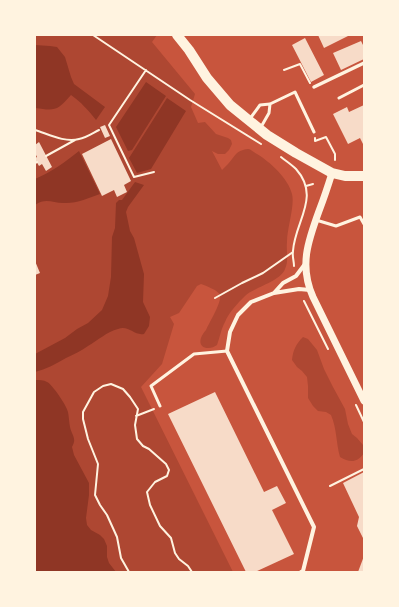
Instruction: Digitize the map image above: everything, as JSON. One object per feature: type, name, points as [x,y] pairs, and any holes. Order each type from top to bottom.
[{"type":"main road","points":[[177,35],[208,78],[230,105],[267,135],[332,173],[346,176],[364,176]]},
{"type":"street","points":[[314,87],[364,63]]},
{"type":"street","points":[[332,173],[307,249],[307,277],[310,290],[364,401]]},
{"type":"street","points":[[274,293],[283,283],[296,276],[306,263]]},
{"type":"street","points":[[301,572],[303,571],[314,527],[227,351],[230,332],[238,315],[251,302],[274,293],[296,289],[310,290]]},
{"type":"lane","points":[[339,98],[364,85]]},
{"type":"lane","points":[[249,120],[260,105],[270,104],[295,92],[314,132]]},
{"type":"lane","points":[[260,129],[269,113],[270,104]]},
{"type":"lane","points":[[316,220],[336,226],[360,217],[364,224]]},
{"type":"lane","points":[[160,406],[151,386],[194,354],[227,351]]},
{"type":"path","points":[[93,35],[190,100],[262,145]]},
{"type":"path","points":[[284,70],[300,64],[314,87]]},
{"type":"path","points":[[146,70],[109,125],[134,177],[154,172]]},
{"type":"path","points":[[35,130],[65,140],[75,140],[82,139],[99,130]]},
{"type":"path","points":[[314,132],[316,141],[326,137],[335,154],[334,160]]},
{"type":"path","points":[[46,156],[75,140]]},
{"type":"path","points":[[275,153],[295,168],[302,176],[306,186],[308,198],[305,211]]},
{"type":"path","points":[[306,186],[313,184]]},
{"type":"path","points":[[215,298],[242,282],[263,273],[293,252]]},
{"type":"path","points":[[128,572],[121,558],[117,538],[107,515],[95,495],[98,464],[88,439],[83,419],[83,412],[94,392],[103,386],[111,384],[124,389],[138,409],[135,425],[136,439],[166,464],[169,470],[167,476],[155,482],[147,492],[150,505],[160,526],[171,538],[175,553],[192,572]]},
{"type":"path","points":[[136,416],[156,408]]},
{"type":"path","points":[[330,486],[364,469]]},
{"type":"shaded area","points":[[35,35],[157,35],[152,42],[195,94],[191,107],[198,123],[205,122],[216,134],[231,140],[232,144],[225,154],[218,154],[212,151],[222,170],[238,152],[244,149],[249,149],[273,166],[283,176],[290,188],[293,199],[287,236],[287,263],[283,273],[249,293],[239,302],[231,311],[222,327],[217,345],[211,348],[206,348],[203,346],[200,340],[217,307],[220,295],[214,290],[201,284],[197,286],[179,313],[170,317],[174,324],[162,364],[141,387],[233,572],[35,572]]},
{"type":"shaded area","points":[[35,45],[57,47],[65,57],[74,84],[105,107],[96,120],[78,100],[71,95],[55,109],[35,108]]},
{"type":"shaded area","points":[[146,82],[166,96],[132,150],[128,151],[116,127]]},
{"type":"shaded area","points":[[167,98],[186,111],[151,169],[137,173],[129,158]]},
{"type":"shaded area","points":[[79,151],[100,194],[70,203],[43,201],[35,205],[35,179],[58,166]]},
{"type":"shaded area","points":[[135,182],[144,185],[126,212],[130,231],[134,238],[144,274],[143,302],[150,317],[149,326],[144,334],[137,334],[125,328],[114,330],[85,348],[51,366],[35,372],[35,354],[65,338],[88,323],[102,310],[108,296],[111,277],[112,237],[115,228],[116,203],[119,200],[122,200]]},
{"type":"shaded area","points":[[303,337],[308,339],[317,350],[324,369],[345,409],[352,434],[363,445],[364,453],[359,459],[350,461],[340,457],[331,415],[326,412],[318,411],[308,398],[307,377],[292,360],[295,347]]},
{"type":"shaded area","points":[[35,380],[44,381],[49,384],[67,409],[74,439],[72,447],[74,455],[89,483],[86,518],[87,525],[91,530],[104,539],[107,546],[107,557],[109,563],[116,572],[35,572]]},
{"type":"building","points":[[318,35],[350,35],[324,48]]},
{"type":"building","points":[[305,38],[324,75],[311,82],[292,45]]},
{"type":"building","points":[[361,41],[364,47],[364,59],[341,70],[333,53]]},
{"type":"building","points":[[364,105],[364,146],[360,138],[348,144],[333,114],[347,107],[349,112]]},
{"type":"building","points":[[105,125],[110,136],[105,138],[100,127]]},
{"type":"building","points":[[111,139],[131,181],[124,185],[127,192],[117,197],[114,190],[102,196],[82,154]]},
{"type":"building","points":[[39,142],[52,167],[46,171],[42,164],[39,166],[35,159],[37,157],[35,153],[35,145]]},
{"type":"building","points":[[35,261],[40,273],[35,275]]},
{"type":"building","points":[[215,392],[264,492],[277,486],[286,503],[272,510],[294,554],[255,572],[246,572],[168,414]]},
{"type":"building","points":[[364,472],[364,540],[357,526],[359,517],[343,483]]},
{"type":"building","points":[[364,556],[364,572],[358,572]]}]
